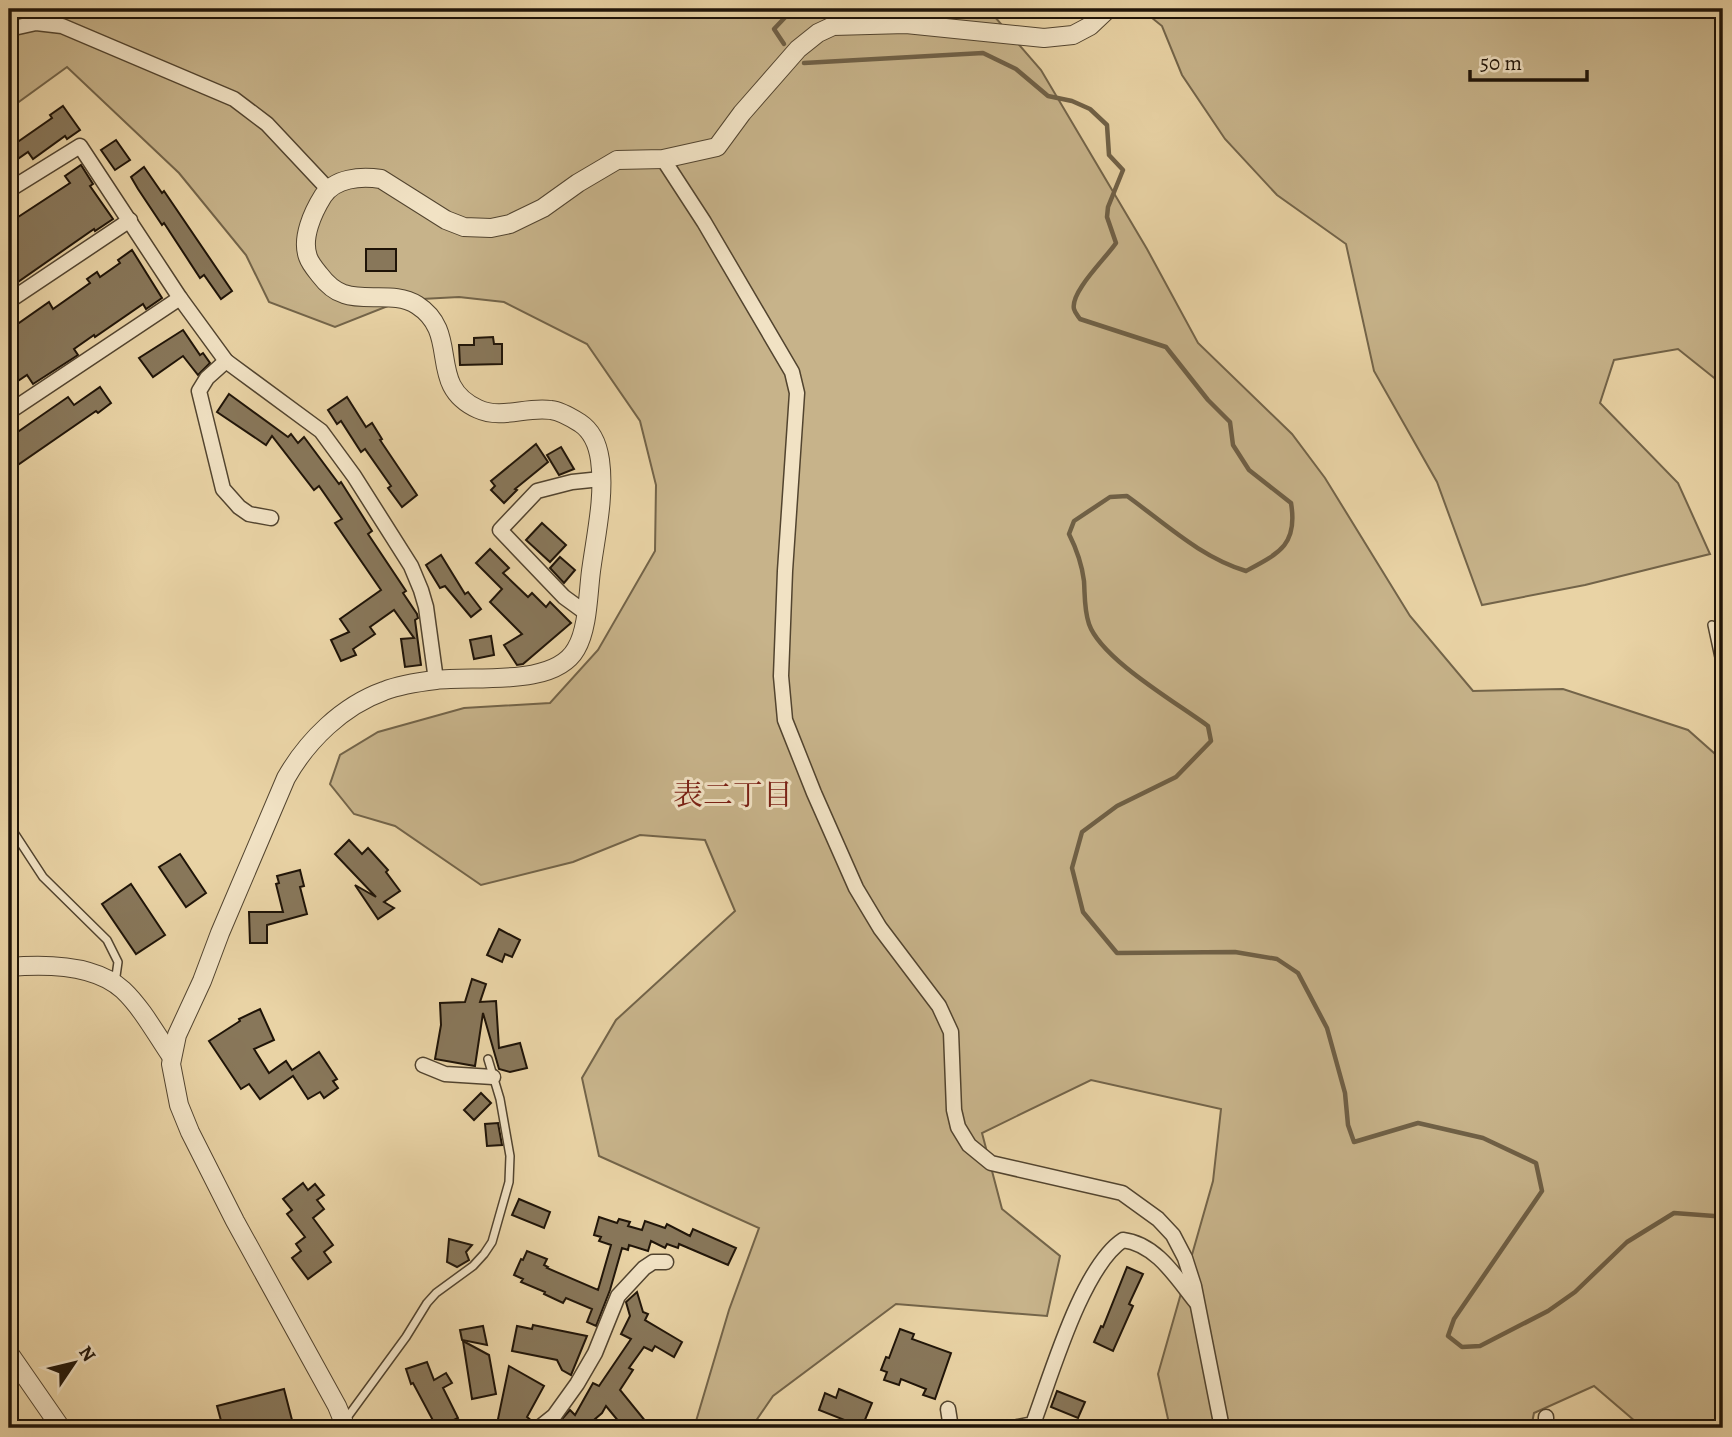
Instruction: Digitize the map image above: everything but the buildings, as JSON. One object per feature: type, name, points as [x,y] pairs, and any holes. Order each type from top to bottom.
[{"type":"street","points":[[345,1425],[190,1132],[179,1105],[170,1064],[171,1056],[219,933],[286,778],[298,758],[335,720],[385,690],[436,680],[487,679],[543,672],[568,659],[577,648],[586,613],[601,479],[597,447],[591,435],[576,420],[551,410],[490,414],[470,405],[461,397],[448,382],[439,327],[426,312],[403,298],[345,295],[321,278],[308,257],[306,246],[316,208],[328,189],[342,181],[355,178],[381,179],[446,220],[464,227],[491,229],[510,224],[543,208],[617,160],[663,159],[717,147],[790,57],[818,33],[832,26],[906,24],[1044,38],[1073,35],[1090,26],[1108,9]]},
{"type":"street","points":[[9,29],[36,23],[62,26],[234,99],[267,124],[328,189]]},
{"type":"street","points":[[9,190],[80,146],[180,298],[226,361],[321,430],[354,476],[411,566],[421,590],[426,607],[436,680]]},
{"type":"street","points":[[663,159],[712,234],[792,372],[797,393],[781,676],[785,720],[856,888],[880,928],[939,1006],[951,1032],[954,1110],[958,1127],[969,1145],[991,1163],[1112,1189],[1140,1204],[1158,1219],[1185,1258],[1197,1303],[1222,1428]]},
{"type":"street","points":[[9,301],[130,220]]},
{"type":"street","points":[[9,412],[180,298]]},
{"type":"street","points":[[226,361],[207,378],[199,391],[223,489],[249,514],[271,518]]},
{"type":"street","points":[[586,613],[564,597],[500,530],[537,491],[572,482],[601,479]]},
{"type":"street","points":[[9,967],[38,966],[80,970],[103,977],[122,989],[137,1006],[171,1056]]},
{"type":"street","points":[[423,1065],[445,1074],[493,1077]]},
{"type":"street","points":[[1013,1428],[1036,1427],[1086,1286],[1112,1247],[1123,1240],[1136,1241],[1149,1249],[1197,1303]]},
{"type":"street","points":[[539,1428],[554,1416],[577,1384],[595,1353],[618,1297],[644,1268],[653,1262],[666,1262]]},
{"type":"street","points":[[9,1353],[61,1428]]},
{"type":"street","points":[[948,1409],[951,1428]]},
{"type":"lane","points":[[1712,625],[1723,676]]},
{"type":"lane","points":[[9,825],[43,877],[107,940],[118,962],[115,984]]},
{"type":"lane","points":[[345,1425],[427,1303],[436,1293],[473,1266],[492,1242],[509,1182],[510,1156],[502,1108],[488,1059]]},
{"type":"shaded area","points":[[9,9],[988,9],[1041,70],[1147,249],[1198,343],[1292,434],[1325,478],[1410,616],[1473,691],[1563,689],[1688,730],[1723,761],[1723,1428],[1643,1428],[1594,1386],[1534,1413],[1531,1428],[1170,1428],[1158,1374],[1213,1181],[1221,1109],[1091,1080],[982,1133],[1002,1209],[1060,1256],[1047,1316],[896,1304],[773,1396],[751,1428],[694,1428],[729,1310],[759,1228],[599,1156],[582,1078],[616,1020],[735,911],[705,840],[640,835],[573,862],[481,885],[395,826],[354,814],[330,784],[340,755],[378,732],[464,708],[550,703],[598,650],[655,551],[656,485],[640,421],[587,344],[504,302],[459,297],[403,300],[335,327],[269,302],[246,255],[179,173],[67,67],[9,109]]},
{"type":"shaded area","points":[[1141,9],[1723,9],[1723,385],[1678,349],[1614,360],[1600,403],[1678,483],[1710,554],[1585,585],[1482,605],[1437,482],[1374,371],[1346,244],[1277,195],[1225,139],[1182,75],[1162,26]]},
{"type":"waterway","points":[[784,44],[774,29],[793,9]]},
{"type":"waterway","points":[[804,63],[983,53],[1016,69],[1048,96],[1072,101],[1090,109],[1107,125],[1109,155],[1123,170],[1108,207],[1107,217],[1116,243],[1077,294],[1075,312],[1080,319],[1166,347],[1208,400],[1230,422],[1233,445],[1249,470],[1291,503],[1292,528],[1284,546],[1246,571],[1198,548],[1127,496],[1110,497],[1074,521],[1069,534],[1082,569],[1087,618],[1096,637],[1124,666],[1208,726],[1211,741],[1176,777],[1117,806],[1082,832],[1072,868],[1083,912],[1117,953],[1235,952],[1277,959],[1298,973],[1327,1028],[1345,1093],[1348,1125],[1354,1142],[1418,1123],[1483,1138],[1536,1163],[1542,1191],[1454,1319],[1448,1336],[1462,1347],[1480,1346],[1548,1311],[1575,1292],[1627,1242],[1674,1213],[1714,1216],[1723,1220]]},
{"type":"district","name":"表二丁目","points":[[733,795]]}]
